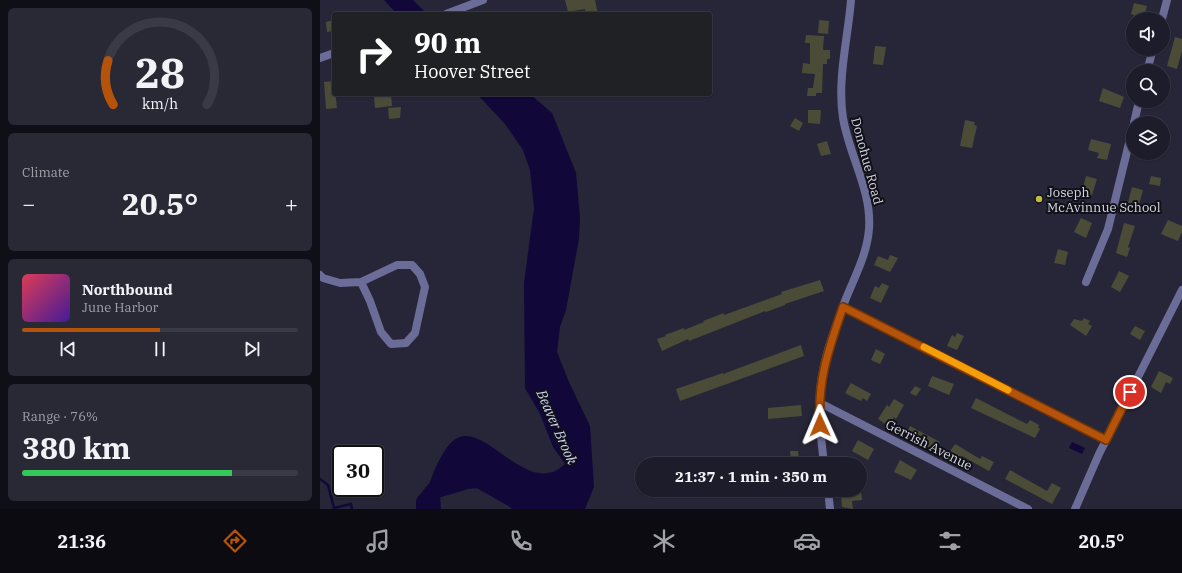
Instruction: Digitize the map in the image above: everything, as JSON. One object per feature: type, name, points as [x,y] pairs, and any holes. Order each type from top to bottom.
[{"type":"street","points":[[451,12],[483,0]]},
{"type":"street","name":"Donohue Road","points":[[823,457],[820,403],[821,383],[827,351],[864,252],[869,220],[867,201],[848,139],[842,109],[843,81],[851,0]]},
{"type":"street","points":[[1164,12],[1167,0]]},
{"type":"street","points":[[320,58],[332,54]]},
{"type":"street","points":[[1086,282],[1108,229],[1126,156]]},
{"type":"street","points":[[320,275],[323,278],[340,283],[361,282],[397,265],[412,265],[420,274],[425,287],[415,333],[406,343],[391,344],[381,332],[370,301],[361,282]]},
{"type":"street","points":[[1075,509],[1106,440],[1182,290]]},
{"type":"street","points":[[843,307],[1106,440]]},
{"type":"street","name":"Gerrish Avenue","points":[[820,403],[1028,509]]},
{"type":"street","points":[[829,497],[830,509]]},
{"type":"water","points":[[384,0],[413,0],[425,12],[395,12]]},
{"type":"water","points":[[479,96],[532,96],[552,113],[576,173],[580,218],[579,239],[566,310],[560,327],[557,352],[569,382],[590,426],[594,487],[585,509],[512,509],[480,473],[466,474],[456,477],[444,489],[440,495],[441,509],[420,509],[442,455],[453,441],[465,436],[478,439],[520,466],[535,472],[550,473],[565,464],[553,447],[540,414],[525,388],[524,283],[534,208],[530,170],[523,150],[505,124]]},
{"type":"water","points":[[1072,442],[1085,448],[1082,454],[1069,448]]},
{"type":"building","points":[[565,0],[595,0],[598,12],[586,12],[585,9],[568,12]]},
{"type":"building","points":[[1134,3],[1147,6],[1145,12],[1132,12]]},
{"type":"building","points":[[332,20],[332,31],[327,32],[326,22]]},
{"type":"building","points":[[819,20],[829,21],[828,34],[818,33]]},
{"type":"building","points":[[806,35],[824,36],[823,50],[830,50],[830,59],[827,59],[827,64],[823,64],[822,93],[816,93],[816,96],[807,96],[808,88],[813,88],[815,74],[802,73],[803,63],[810,64],[810,43],[805,43]]},
{"type":"building","points":[[1175,37],[1182,39],[1182,51],[1177,69],[1170,67],[1170,64],[1168,64]]},
{"type":"building","points":[[875,46],[886,47],[883,65],[873,64]]},
{"type":"building","points":[[332,81],[332,96],[336,96],[337,108],[326,109],[324,82]]},
{"type":"building","points":[[1103,88],[1124,97],[1120,108],[1099,101]]},
{"type":"building","points":[[391,96],[392,106],[375,108],[374,97]]},
{"type":"building","points":[[401,107],[400,118],[389,119],[388,108]]},
{"type":"building","points":[[808,110],[821,110],[820,124],[808,123]]},
{"type":"building","points":[[795,118],[803,123],[799,131],[790,126]]},
{"type":"building","points":[[965,120],[975,122],[974,125],[977,126],[972,148],[960,146]]},
{"type":"building","points":[[1091,139],[1111,144],[1107,160],[1097,158],[1099,153],[1088,150]]},
{"type":"building","points":[[827,141],[831,154],[821,156],[817,144]]},
{"type":"building","points":[[1086,176],[1097,179],[1092,195],[1082,192]]},
{"type":"building","points":[[1151,176],[1161,178],[1160,186],[1149,184]]},
{"type":"building","points":[[1132,187],[1143,190],[1139,205],[1128,203]]},
{"type":"building","points":[[1081,218],[1092,223],[1086,238],[1074,232]]},
{"type":"building","points":[[1168,220],[1182,226],[1182,232],[1178,241],[1161,234]]},
{"type":"building","points":[[1124,223],[1135,226],[1128,247],[1130,248],[1127,257],[1116,253]]},
{"type":"building","points":[[1058,249],[1068,252],[1065,265],[1054,263]]},
{"type":"building","points":[[890,255],[898,258],[890,272],[874,265],[878,256],[888,260]]},
{"type":"building","points":[[1119,271],[1129,276],[1120,292],[1111,287]]},
{"type":"building","points":[[820,280],[824,291],[766,312],[765,311],[689,341],[688,339],[662,351],[657,339],[684,328],[684,330],[724,313],[724,315],[782,294],[781,292]]},
{"type":"building","points":[[882,283],[889,286],[881,303],[870,298],[875,286],[879,288]]},
{"type":"building","points":[[1084,318],[1090,321],[1088,324],[1092,326],[1086,336],[1070,325],[1074,319],[1082,321]]},
{"type":"building","points":[[1135,326],[1145,331],[1140,340],[1130,334]]},
{"type":"building","points":[[957,333],[964,336],[957,350],[947,346],[952,335],[955,337]]},
{"type":"building","points":[[801,345],[804,356],[680,401],[676,389],[723,374]]},
{"type":"building","points":[[876,349],[885,354],[880,364],[871,360]]},
{"type":"building","points":[[1159,371],[1173,378],[1170,384],[1166,382],[1161,393],[1151,387]]},
{"type":"building","points":[[932,376],[954,384],[949,395],[928,386]]},
{"type":"building","points":[[851,383],[871,394],[867,401],[863,398],[861,401],[845,393]]},
{"type":"building","points":[[915,386],[921,389],[916,396],[910,393]]},
{"type":"building","points":[[976,398],[1027,424],[1030,420],[1039,425],[1038,427],[1040,429],[1035,438],[971,408]]},
{"type":"building","points":[[894,399],[904,405],[896,419],[894,417],[888,426],[878,419],[887,405],[889,407]]},
{"type":"building","points":[[801,405],[802,416],[768,419],[768,408]]},
{"type":"building","points":[[910,426],[940,442],[936,451],[905,436]]},
{"type":"building","points":[[858,440],[874,449],[868,460],[867,457],[863,457],[852,451]]},
{"type":"building","points":[[955,444],[980,459],[982,456],[994,462],[989,471],[962,456],[960,459],[949,453]]},
{"type":"building","points":[[790,451],[798,451],[799,457],[791,457]]},
{"type":"building","points":[[900,460],[917,470],[911,480],[894,472]]},
{"type":"building","points":[[1010,470],[1047,491],[1052,483],[1061,488],[1052,504],[1005,479]]},
{"type":"building","points":[[841,497],[862,497],[862,500],[852,501],[853,509],[842,507]]},
{"type":"waterway","points":[[320,479],[328,485],[334,508],[351,504],[352,509]]},
{"type":"waterway","name":"Beaver Brook","points":[[424,509],[424,502],[433,491],[467,481],[479,480],[514,500]]},
{"type":"slow traffic","points":[[924,347],[1008,390]]},
{"type":"place","name":"Joseph McAvinnue School","points":[[1039,199]]},
{"type":"route","points":[[820,425],[820,393],[823,370],[827,351],[843,307],[913,341],[1106,440],[1130,392]]}]
